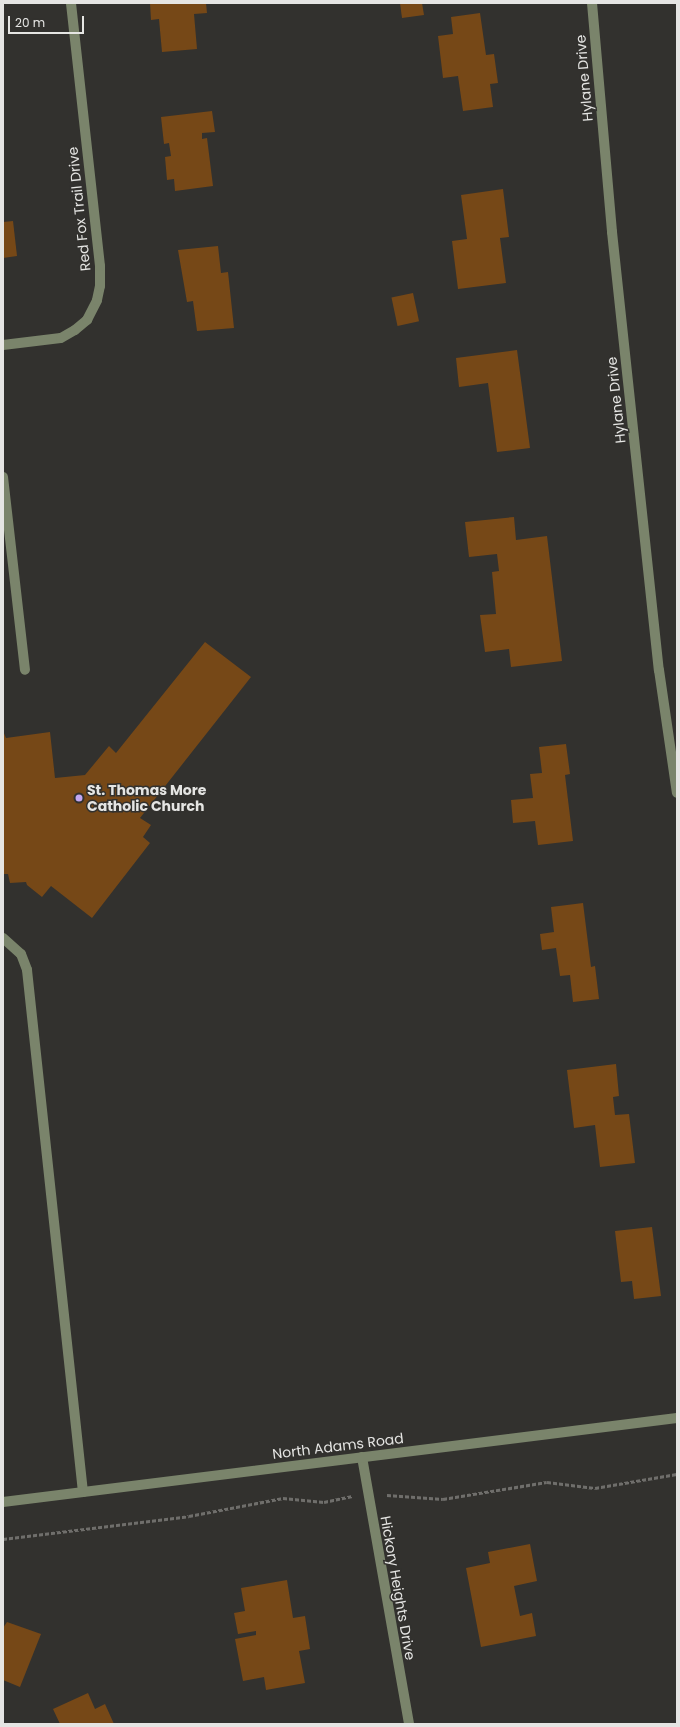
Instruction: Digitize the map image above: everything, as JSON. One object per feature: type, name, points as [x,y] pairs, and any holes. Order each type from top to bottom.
[{"type":"street","name":"Red Fox Trail Drive","points":[[3,346],[61,338],[75,330],[86,320],[97,300],[100,286],[100,266],[71,3]]},
{"type":"street","name":"Hylane Drive","points":[[592,3],[612,232],[659,670],[677,793]]},
{"type":"street","points":[[3,478],[26,670]]},
{"type":"street","points":[[3,938],[21,954],[27,970],[83,1492]]},
{"type":"street","name":"North Adams Road","points":[[3,1502],[677,1418]]},
{"type":"street","name":"Hickory Heights Drive","points":[[362,1457],[409,1724]]},
{"type":"path","points":[[389,1495],[443,1499],[547,1482],[595,1488],[677,1474]]},
{"type":"path","points":[[3,1539],[194,1515],[283,1498],[324,1502],[346,1496]]},
{"type":"building","points":[[150,3],[206,3],[207,13],[194,14],[197,49],[162,52],[159,19],[151,20]]},
{"type":"building","points":[[400,3],[422,3],[424,15],[402,18]]},
{"type":"building","points":[[480,13],[486,55],[494,54],[498,83],[490,84],[493,107],[463,111],[458,76],[443,78],[438,36],[453,34],[451,17]]},
{"type":"building","points":[[212,111],[215,132],[202,133],[202,139],[207,138],[213,186],[175,191],[174,179],[167,180],[165,157],[171,156],[169,143],[164,144],[161,117]]},
{"type":"building","points":[[503,189],[509,237],[500,238],[506,283],[458,289],[452,241],[467,239],[461,195]]},
{"type":"building","points":[[13,221],[17,256],[3,258],[3,222]]},
{"type":"building","points":[[218,246],[221,273],[228,272],[234,328],[197,331],[193,301],[187,302],[178,250]]},
{"type":"building","points":[[413,293],[419,321],[398,326],[391,298]]},
{"type":"building","points":[[517,350],[530,448],[497,452],[488,383],[459,387],[456,358]]},
{"type":"building","points":[[514,517],[516,540],[547,536],[562,661],[511,667],[509,649],[485,652],[480,615],[496,614],[492,572],[499,571],[497,554],[469,557],[465,522]]},
{"type":"building","name":"St. Thomas More Catholic Church","points":[[205,642],[251,677],[140,818],[151,825],[143,837],[150,843],[92,918],[51,886],[42,897],[27,885],[26,882],[10,883],[8,874],[3,874],[3,731],[6,738],[50,732],[55,778],[85,775],[109,746],[116,753]]},
{"type":"building","points":[[566,744],[570,774],[565,775],[573,841],[538,845],[535,821],[513,823],[511,800],[533,798],[530,774],[542,773],[539,747]]},
{"type":"building","points":[[583,903],[591,967],[595,966],[599,999],[573,1002],[570,975],[560,976],[556,948],[542,950],[540,934],[554,932],[551,907]]},
{"type":"building","points":[[616,1064],[619,1096],[613,1097],[615,1115],[629,1114],[635,1163],[600,1167],[595,1125],[574,1128],[567,1070]]},
{"type":"building","points":[[652,1227],[661,1296],[634,1299],[632,1281],[621,1282],[615,1231]]},
{"type":"building","points":[[530,1544],[537,1581],[514,1586],[520,1616],[532,1613],[536,1636],[481,1647],[466,1568],[490,1563],[488,1552]]},
{"type":"building","points":[[287,1580],[293,1618],[305,1616],[310,1649],[299,1651],[305,1683],[266,1690],[264,1677],[243,1681],[235,1639],[256,1635],[256,1631],[238,1634],[234,1613],[245,1611],[241,1588]]},
{"type":"building","points":[[7,1622],[41,1634],[20,1687],[3,1680],[3,1628]]},
{"type":"building","points":[[88,1693],[95,1709],[105,1704],[114,1724],[60,1724],[53,1709]]},
{"type":"place","name":"St. Thomas More Catholic Church","points":[[79,798]]}]
